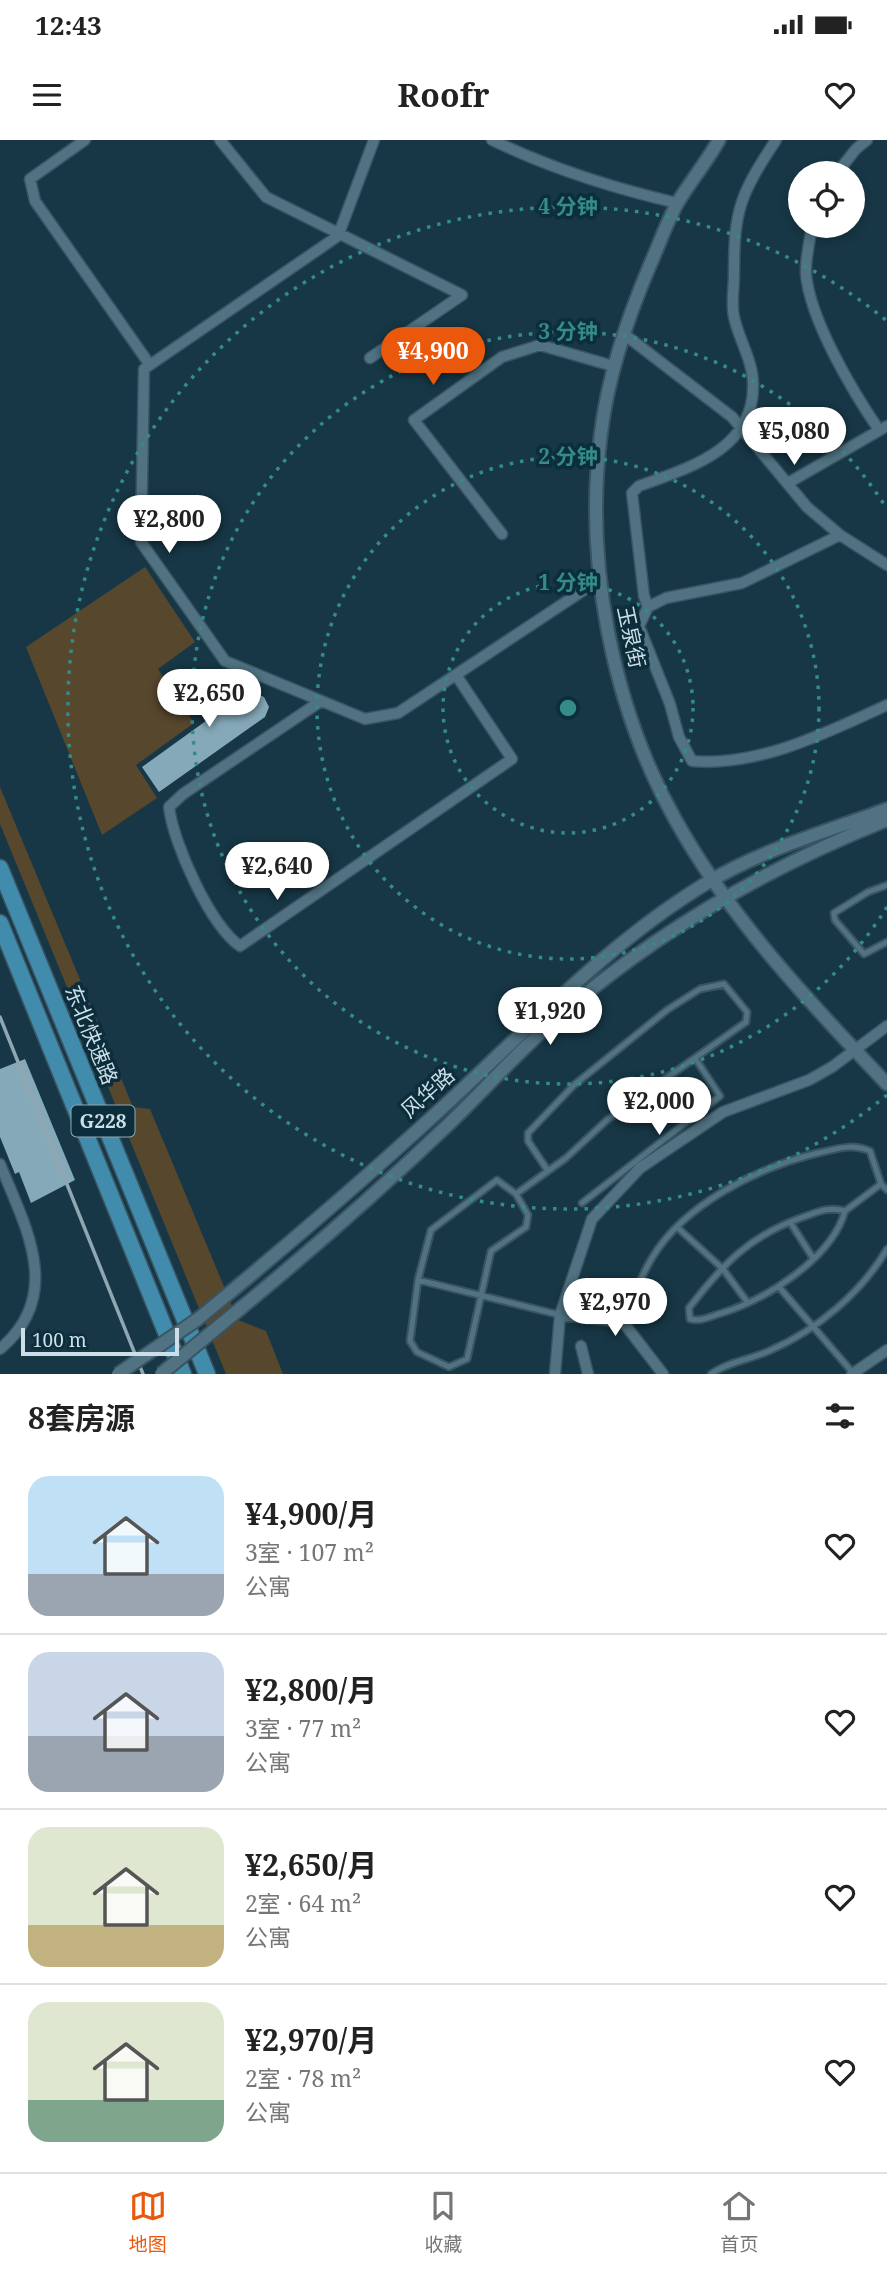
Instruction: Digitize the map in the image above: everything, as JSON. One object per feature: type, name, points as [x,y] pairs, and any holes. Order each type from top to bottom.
[{"type":"highway","name":"东北快速路","points":[[0,868],[207,1374]]},
{"type":"highway","name":"东北快速路","points":[[0,923],[183,1374]]},
{"type":"street","points":[[85,140],[30,179],[35,201],[150,365]]},
{"type":"street","points":[[220,140],[266,197],[338,236],[462,295],[370,358]]},
{"type":"street","points":[[374,140],[338,236],[144,369],[141,542],[225,661],[365,719],[398,713],[599,580]]},
{"type":"street","points":[[492,140],[529,158],[606,187],[677,203]]},
{"type":"street","name":"玉泉街","points":[[719,140],[677,203],[636,297],[613,366],[600,434],[597,513],[599,580],[615,657],[633,724],[674,818],[724,896],[887,1084]]},
{"type":"street","points":[[648,607],[643,596],[632,493],[639,486],[694,466],[744,429],[751,408],[753,384],[750,364],[734,316],[734,225],[740,201],[776,140]]},
{"type":"street","points":[[846,161],[867,140]]},
{"type":"street","points":[[788,483],[883,428],[853,393],[812,301],[806,273],[810,238]]},
{"type":"street","points":[[624,334],[744,429],[807,507],[840,536],[887,565]]},
{"type":"street","points":[[502,534],[414,420],[502,357],[540,345],[613,366]]},
{"type":"street","points":[[840,536],[742,583],[666,598],[648,607],[639,626],[670,704],[678,737],[692,761],[721,764],[816,738],[887,705]]},
{"type":"street","points":[[321,701],[183,794],[169,807],[171,829],[211,913],[225,936],[240,946],[512,759],[456,675]]},
{"type":"street","name":"风华路","points":[[118,1374],[198,1319],[239,1285],[456,1096],[531,1020],[628,936],[712,880],[780,849],[887,808]]},
{"type":"street","points":[[161,1374],[340,1227],[549,1025],[632,958],[724,896],[824,845],[887,820]]},
{"type":"street","points":[[555,1374],[560,1315],[592,1219],[640,1168],[723,1112],[809,1080],[887,1026]]},
{"type":"street","points":[[0,1164],[33,1246],[37,1285],[29,1310],[0,1349]]},
{"type":"street","points":[[560,1315],[622,1322],[663,1374]]},
{"type":"street","points":[[581,1346],[588,1374]]},
{"type":"street","points":[[853,1374],[887,1350]]},
{"type":"lane","points":[[887,885],[868,892],[834,913],[835,920],[864,954],[887,942]]},
{"type":"lane","points":[[516,1194],[548,1171],[607,1119],[746,1022],[747,1012],[724,984],[700,989],[667,1010],[574,1085],[528,1133],[528,1141],[548,1171]]},
{"type":"lane","points":[[582,1203],[720,1096],[695,1058]]},
{"type":"lane","points":[[622,1322],[652,1257],[678,1228],[740,1180],[789,1160],[855,1144],[870,1150],[881,1184],[887,1190]]},
{"type":"lane","points":[[497,1180],[516,1194],[528,1215],[526,1227],[491,1251],[479,1295],[467,1359],[449,1367],[417,1352],[410,1341],[418,1280],[431,1230],[497,1180]]},
{"type":"lane","points":[[845,1211],[834,1207],[771,1228],[723,1269],[689,1308],[691,1318],[698,1321],[748,1303],[779,1287],[813,1258],[840,1227],[845,1211],[881,1184]]},
{"type":"lane","points":[[790,1222],[813,1258]]},
{"type":"lane","points":[[678,1228],[723,1269],[748,1303]]},
{"type":"lane","points":[[711,1374],[772,1350],[813,1326],[875,1270],[887,1249]]},
{"type":"lane","points":[[418,1280],[560,1315]]},
{"type":"lane","points":[[779,1287],[853,1374]]},
{"type":"shaded area","points":[[145,567],[195,642],[158,669],[194,723],[136,765],[157,798],[102,835],[26,647]]},
{"type":"shaded area","points":[[0,787],[133,1107],[150,1109],[238,1320],[266,1331],[283,1374],[226,1374],[0,824]]},
{"type":"building","points":[[209,674],[264,697],[269,707],[265,717],[159,792],[142,767],[210,718],[189,688]]},
{"type":"building","points":[[25,1059],[75,1180],[31,1203],[19,1172],[15,1174],[0,1137],[0,1069]]},
{"type":"railway","points":[[0,1017],[143,1374]]}]
